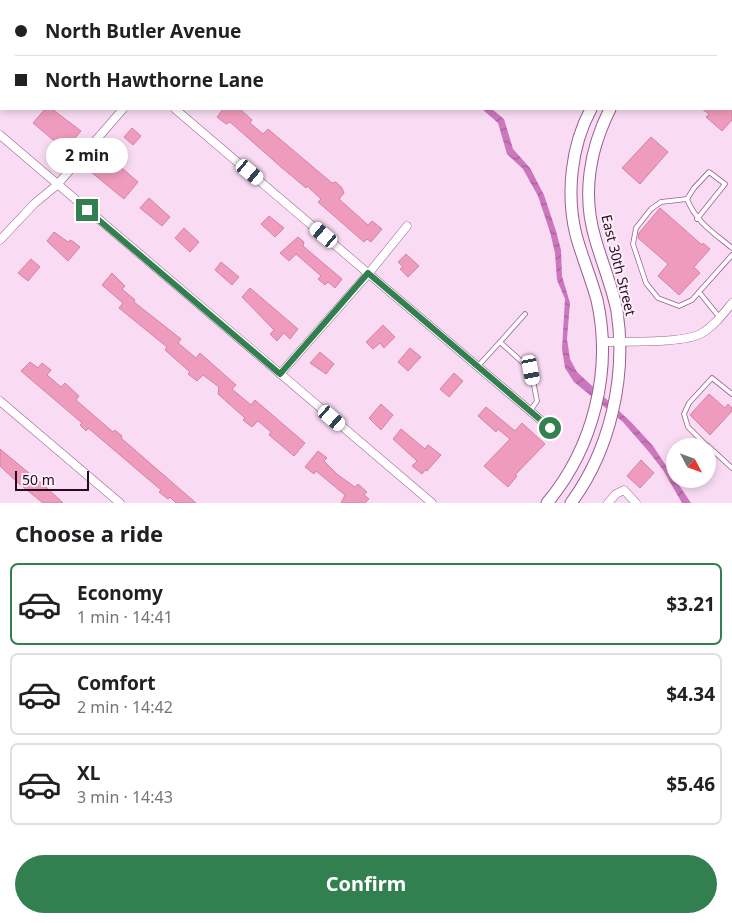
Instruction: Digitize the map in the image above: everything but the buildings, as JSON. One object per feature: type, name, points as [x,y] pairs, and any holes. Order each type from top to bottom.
[{"type":"main road","points":[[547,503],[572,466],[588,430],[600,381],[602,342],[597,300],[576,233],[571,198],[574,162],[582,128],[591,110]]},
{"type":"main road","name":"East 30th Street","points":[[570,503],[588,476],[604,440],[615,394],[619,341],[612,291],[592,225],[588,191],[595,145],[610,110]]},
{"type":"street","points":[[0,240],[35,203],[57,184],[122,110]]},
{"type":"street","points":[[177,110],[550,428]]},
{"type":"street","points":[[0,135],[432,503]]},
{"type":"street","points":[[280,374],[407,226]]},
{"type":"street","points":[[602,342],[692,337],[702,334],[720,318],[732,303]]},
{"type":"street","points":[[0,401],[120,503]]},
{"type":"street","points":[[608,503],[616,494],[624,490],[636,503]]},
{"type":"lane","points":[[687,199],[694,188],[709,172],[724,184],[697,218]]},
{"type":"lane","points":[[687,199],[692,213],[732,248]]},
{"type":"lane","points":[[687,199],[661,202],[651,209],[636,228],[633,244],[646,283],[658,298],[679,306],[692,300],[732,255]]},
{"type":"lane","points":[[699,292],[720,318]]},
{"type":"lane","points":[[478,366],[525,314]]},
{"type":"lane","points":[[500,342],[531,370],[537,401],[530,411]]},
{"type":"lane","points":[[699,438],[688,427],[684,414],[689,403],[712,378],[732,394]]},
{"type":"lane","points":[[716,454],[732,468]]},
{"type":"water","points":[[483,110],[493,110],[504,119],[513,149],[530,168],[544,195],[561,250],[562,276],[570,303],[567,339],[570,359],[577,372],[631,422],[653,446],[666,466],[666,475],[623,422],[574,382],[565,368],[562,349],[565,299],[557,280],[555,253],[550,232],[538,196],[523,169],[507,154],[498,123]]},
{"type":"water","points":[[673,488],[681,488],[691,503],[682,503]]},
{"type":"route","points":[[87,210],[280,374],[368,273],[550,428]]}]
